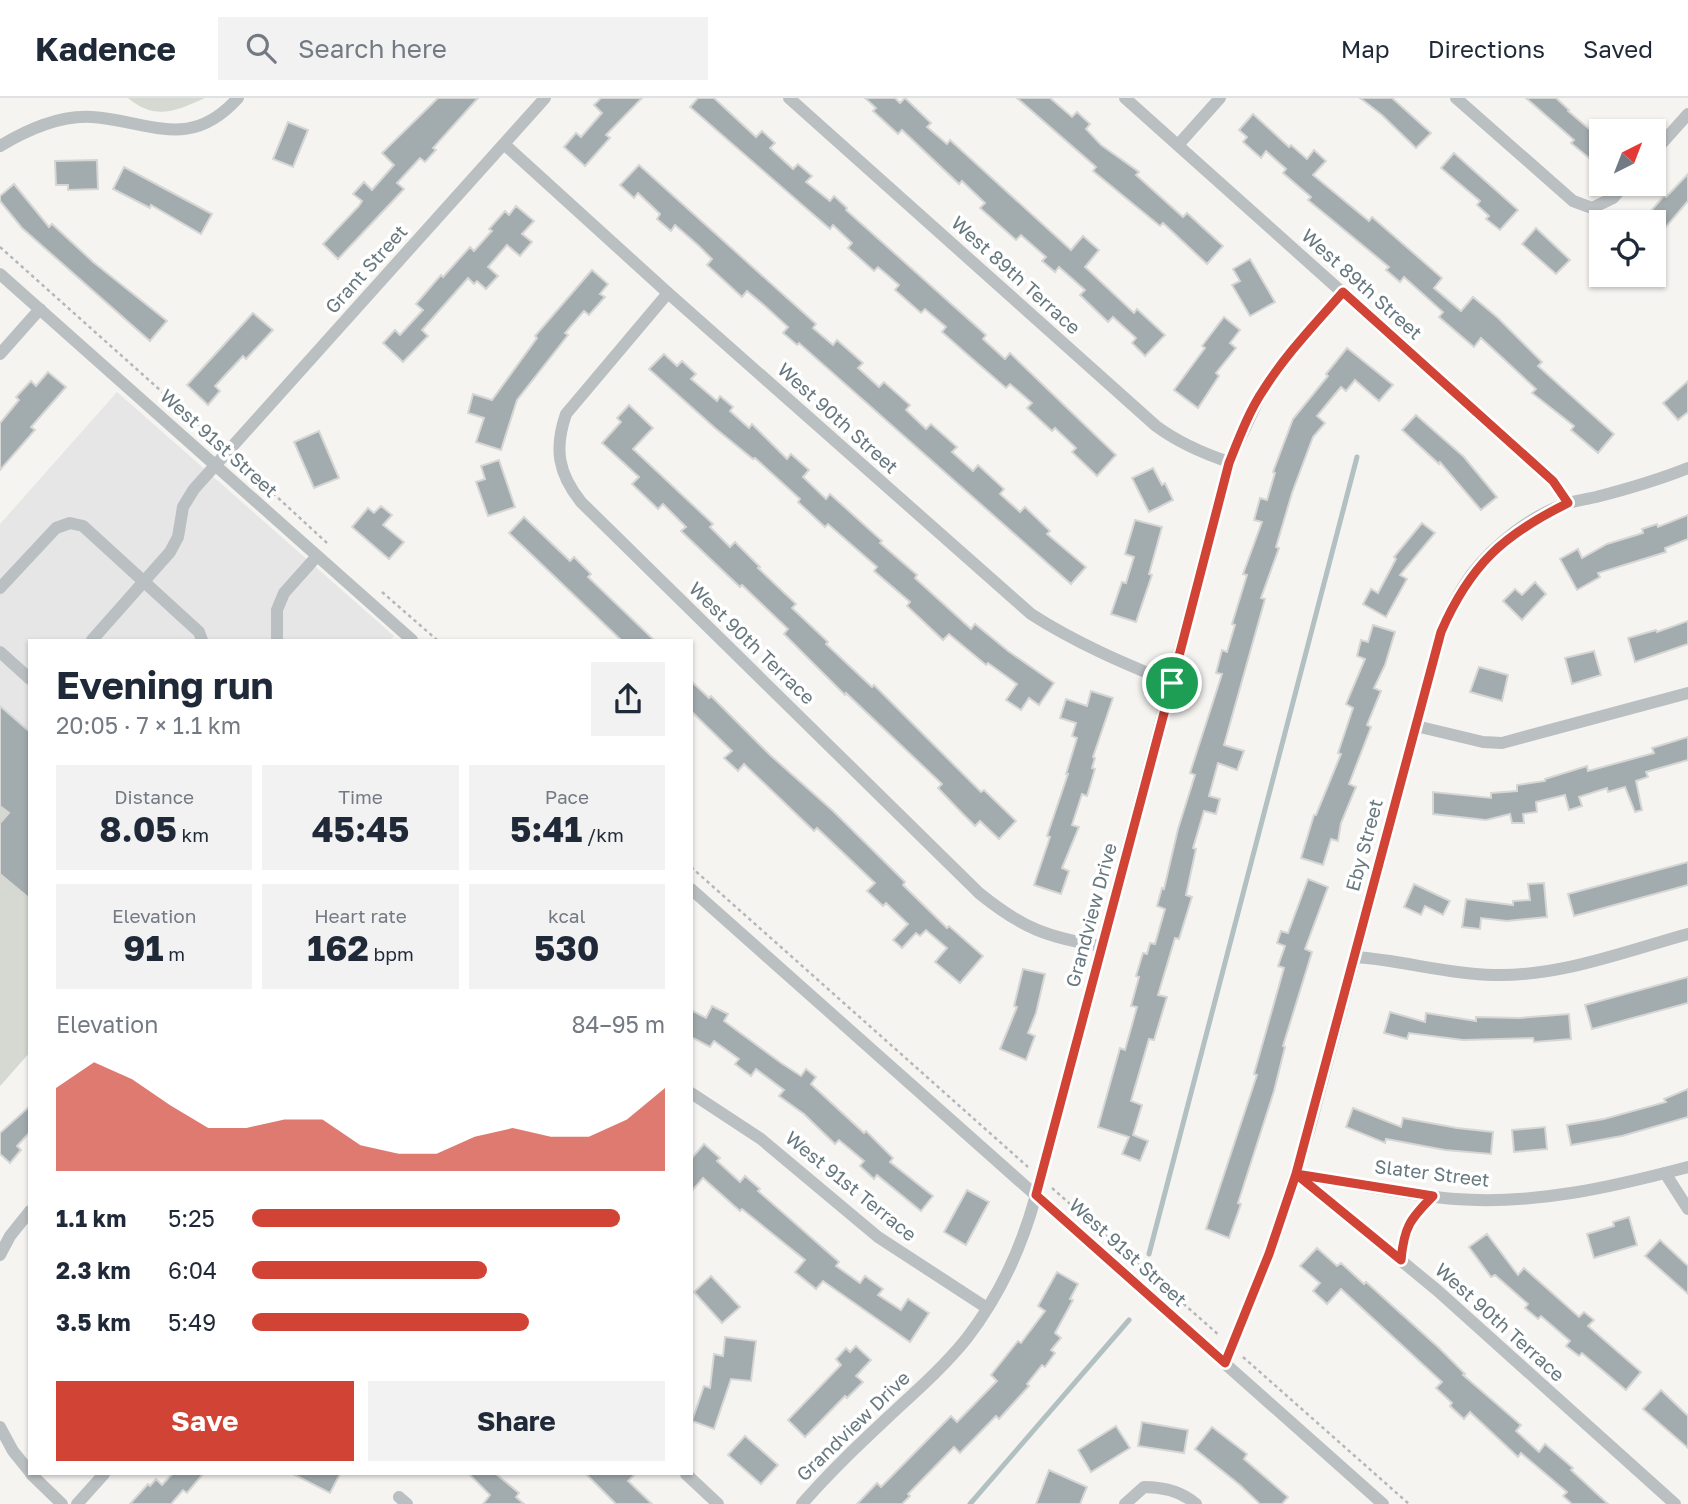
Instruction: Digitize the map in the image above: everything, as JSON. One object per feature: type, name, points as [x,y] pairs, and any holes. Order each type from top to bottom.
[{"type":"street","points":[[0,146],[52,121],[90,117],[167,131],[183,131],[201,125],[227,110],[238,98]]},
{"type":"street","name":"Grant Street","points":[[93,639],[170,552],[178,537],[183,507],[194,489],[545,98]]},
{"type":"street","name":"West 89th Terrace","points":[[789,98],[1156,426],[1184,444],[1229,463]]},
{"type":"street","name":"West 89th Street","points":[[1125,98],[1553,481],[1568,503]]},
{"type":"street","points":[[1178,145],[1220,98]]},
{"type":"street","points":[[1456,98],[1573,201],[1592,208],[1615,196]]},
{"type":"street","points":[[1666,139],[1688,114]]},
{"type":"street","name":"West 90th Street","points":[[504,144],[1031,614],[1097,652],[1172,683]]},
{"type":"street","name":"West 91st Street","points":[[0,274],[411,639]]},
{"type":"street","name":"Grandview Drive","points":[[802,1504],[967,1338],[1011,1268],[1036,1195],[1229,463],[1263,390],[1291,352],[1343,292]]},
{"type":"street","name":"West 90th Terrace","points":[[668,293],[566,414],[559,434],[558,454],[568,486],[581,502],[979,893],[1003,912],[1031,928],[1066,940],[1102,946]]},
{"type":"street","points":[[0,354],[40,309]]},
{"type":"street","name":"Eby Street","points":[[1225,1363],[1269,1254],[1296,1174],[1441,632],[1455,601],[1471,575],[1517,531],[1568,503],[1651,481],[1688,468]]},
{"type":"street","points":[[0,588],[56,528],[70,523],[83,526],[199,632],[202,639]]},
{"type":"street","points":[[277,639],[277,610],[285,593],[317,556]]},
{"type":"street","points":[[0,652],[28,677]]},
{"type":"street","points":[[1416,726],[1483,743],[1502,743],[1688,693]]},
{"type":"street","name":"West 91st Street","points":[[693,890],[1383,1504]]},
{"type":"street","points":[[1355,957],[1386,959],[1452,972],[1519,974],[1569,966],[1688,934]]},
{"type":"street","name":"West 91st Terrace","points":[[693,1094],[761,1139],[878,1237],[987,1308]]},
{"type":"street","name":"Slater Street","points":[[1296,1174],[1454,1199],[1539,1198],[1597,1190],[1688,1167]]},
{"type":"street","points":[[1665,1173],[1688,1209]]},
{"type":"street","name":"West 90th Terrace","points":[[1296,1174],[1401,1260],[1675,1504]]},
{"type":"street","points":[[1401,1260],[1403,1239],[1412,1217],[1433,1196]]},
{"type":"street","points":[[0,1255],[5,1234],[28,1212]]},
{"type":"street","points":[[0,1427],[13,1451],[28,1469]]},
{"type":"street","points":[[33,1475],[62,1504]]},
{"type":"street","points":[[77,1504],[103,1475]]},
{"type":"street","points":[[687,1475],[718,1504]]},
{"type":"street","points":[[1125,1504],[1144,1487],[1161,1487],[1185,1494],[1196,1504]]},
{"type":"shaded area","points":[[128,98],[205,98],[175,110],[157,112],[147,110]]},
{"type":"shaded area","points":[[117,392],[394,636],[391,639],[28,639],[28,1054],[0,1086],[0,524]]},
{"type":"shaded area","points":[[0,800],[28,824],[28,1054],[0,1086]]},
{"type":"building","points":[[438,98],[478,98],[433,148],[436,150],[425,162],[420,158],[397,183],[404,189],[338,259],[323,244],[362,201],[353,194],[364,182],[372,190],[394,165],[382,153]]},
{"type":"building","points":[[601,98],[642,98],[606,135],[610,138],[585,166],[564,147],[576,133],[581,137],[602,113],[594,105]]},
{"type":"building","points":[[698,98],[714,98],[756,137],[762,131],[775,143],[770,148],[793,169],[798,164],[812,176],[806,182],[830,201],[834,196],[846,210],[986,335],[983,339],[1005,359],[1010,353],[1116,455],[1097,476],[1072,452],[1076,448],[1055,428],[1052,431],[1027,408],[1032,403],[1010,384],[1006,388],[942,332],[946,327],[925,309],[921,313],[895,290],[899,285],[878,267],[874,271],[848,248],[852,243],[833,225],[830,229],[690,107]]},
{"type":"building","points":[[865,98],[895,98],[900,103],[905,98],[931,123],[927,127],[947,144],[950,140],[1071,250],[1083,236],[1099,250],[1085,267],[1134,313],[1137,309],[1165,335],[1145,356],[1132,343],[1136,338],[1113,317],[1108,322],[1080,295],[1085,290],[1059,267],[1055,272],[1042,261],[1046,257],[1021,235],[1016,240],[980,208],[985,203],[962,181],[959,184],[902,130],[898,134],[873,111],[876,108]]},
{"type":"building","points":[[1017,98],[1050,98],[1072,117],[1077,112],[1090,124],[1086,129],[1101,145],[1139,172],[1136,175],[1183,217],[1187,213],[1223,246],[1207,264],[1163,223],[1160,226],[1093,171],[1096,167]]},
{"type":"building","points":[[1360,98],[1392,98],[1431,133],[1416,148]]},
{"type":"building","points":[[1526,98],[1556,98],[1589,129],[1589,158],[1571,143],[1574,140]]},
{"type":"building","points":[[1253,114],[1289,147],[1291,145],[1307,159],[1314,150],[1326,161],[1313,175],[1369,221],[1372,217],[1442,278],[1434,288],[1461,311],[1473,297],[1498,318],[1542,362],[1538,366],[1614,434],[1598,453],[1571,430],[1574,426],[1532,393],[1536,389],[1481,338],[1474,347],[1439,317],[1443,312],[1404,277],[1400,282],[1386,270],[1389,267],[1308,200],[1311,197],[1283,173],[1286,169],[1266,151],[1261,158],[1243,142],[1247,137],[1239,130]]},
{"type":"building","points":[[288,122],[308,130],[293,167],[273,159]]},
{"type":"building","points":[[1454,153],[1518,210],[1500,230],[1486,219],[1489,216],[1477,205],[1480,201],[1441,168]]},
{"type":"building","points":[[97,160],[98,189],[68,190],[68,185],[56,185],[55,161]]},
{"type":"building","points":[[639,165],[816,324],[813,328],[833,345],[837,340],[863,363],[858,368],[879,387],[884,382],[910,405],[906,410],[926,429],[931,424],[957,447],[952,452],[973,471],[978,465],[1004,489],[1000,494],[1020,512],[1025,507],[1050,531],[1047,534],[1086,567],[1071,584],[799,343],[797,345],[783,333],[788,327],[765,306],[747,291],[742,297],[707,265],[712,259],[699,246],[675,225],[671,231],[657,219],[660,214],[638,193],[634,198],[620,185]]},
{"type":"building","points":[[124,167],[212,214],[201,234],[151,205],[150,208],[113,189]]},
{"type":"building","points":[[1688,174],[1688,201],[1666,227],[1666,210],[1652,210]]},
{"type":"building","points":[[14,184],[49,227],[52,224],[93,262],[167,321],[150,341],[22,228],[0,201],[0,196]]},
{"type":"building","points":[[516,206],[534,221],[522,234],[532,242],[520,256],[507,245],[488,267],[498,276],[486,289],[477,281],[474,284],[468,278],[422,330],[428,336],[403,362],[383,343],[395,330],[400,335],[423,310],[416,304],[441,275],[443,277],[470,247],[474,251],[505,211],[509,215]]},
{"type":"building","points":[[1536,228],[1570,260],[1556,274],[1522,244]]},
{"type":"building","points":[[1250,259],[1275,302],[1250,316],[1232,285],[1240,281],[1233,269]]},
{"type":"building","points":[[592,270],[608,284],[600,294],[605,297],[589,315],[584,311],[565,333],[568,335],[517,400],[501,450],[476,442],[484,418],[468,413],[473,394],[492,400],[537,338],[535,336]]},
{"type":"building","points":[[253,313],[273,330],[246,359],[243,356],[215,386],[220,391],[208,405],[187,385]]},
{"type":"building","points":[[1224,317],[1240,330],[1230,343],[1236,348],[1216,373],[1219,376],[1198,408],[1174,390]]},
{"type":"building","points":[[1347,348],[1393,385],[1379,401],[1355,380],[1346,391],[1341,387],[1317,416],[1325,423],[1313,437],[1292,493],[1276,547],[1279,548],[1261,598],[1265,599],[1224,745],[1244,751],[1237,770],[1218,763],[1209,796],[1220,799],[1216,814],[1204,811],[1193,848],[1196,849],[1186,895],[1192,897],[1179,939],[1175,938],[1158,995],[1167,997],[1154,1040],[1149,1039],[1131,1101],[1142,1105],[1133,1135],[1148,1141],[1140,1161],[1122,1154],[1129,1137],[1098,1127],[1120,1048],[1125,1050],[1137,1007],[1131,1006],[1139,977],[1136,976],[1143,953],[1147,954],[1150,943],[1155,944],[1165,909],[1157,906],[1195,775],[1190,773],[1222,674],[1216,673],[1222,650],[1227,652],[1235,625],[1232,624],[1247,575],[1243,574],[1262,522],[1254,520],[1260,498],[1267,500],[1275,473],[1273,472],[1293,419]]},
{"type":"building","points":[[664,354],[677,366],[682,361],[696,374],[691,379],[717,401],[720,396],[733,407],[730,411],[749,428],[752,424],[787,459],[791,454],[809,470],[803,477],[826,499],[830,494],[882,541],[880,543],[917,575],[915,578],[971,629],[975,624],[1054,683],[1039,705],[1029,698],[1021,710],[1006,700],[1017,684],[988,663],[986,665],[949,634],[943,640],[907,606],[910,602],[874,571],[877,567],[828,524],[825,527],[798,502],[800,499],[755,458],[715,428],[649,369]]},
{"type":"building","points":[[48,372],[66,387],[31,427],[35,430],[0,470],[0,423],[19,400],[16,397],[31,381],[36,386]]},
{"type":"building","points":[[1688,381],[1688,412],[1678,420],[1663,403]]},
{"type":"building","points":[[629,405],[653,428],[633,449],[713,524],[710,527],[730,547],[735,542],[760,567],[758,568],[796,604],[792,608],[828,642],[826,644],[872,687],[874,685],[981,792],[984,790],[1016,821],[999,839],[980,821],[975,826],[938,788],[942,784],[846,693],[845,695],[784,634],[788,629],[681,531],[686,527],[663,504],[658,509],[632,484],[639,477],[602,443],[621,422],[617,418]]},
{"type":"building","points":[[1416,415],[1464,457],[1497,497],[1481,510],[1440,462],[1439,464],[1402,430]]},
{"type":"building","points":[[319,431],[339,478],[314,488],[294,442]]},
{"type":"building","points":[[499,460],[515,507],[488,516],[476,482],[485,479],[481,466]]},
{"type":"building","points":[[1153,468],[1162,485],[1165,483],[1173,500],[1149,512],[1132,478]]},
{"type":"building","points":[[381,506],[392,515],[383,525],[404,542],[389,559],[352,527],[368,508],[374,513]]},
{"type":"building","points":[[1688,515],[1688,539],[1665,548],[1666,552],[1598,573],[1600,577],[1577,590],[1560,559],[1578,549],[1582,558],[1607,544],[1643,533],[1642,529],[1657,524],[1658,527]]},
{"type":"building","points":[[524,517],[570,561],[574,557],[591,574],[588,577],[653,639],[620,639],[509,533]]},
{"type":"building","points":[[1135,520],[1162,527],[1149,574],[1152,575],[1136,622],[1111,614],[1122,582],[1126,583],[1134,557],[1125,554]]},
{"type":"building","points":[[1422,523],[1435,533],[1400,575],[1407,579],[1386,617],[1363,604],[1371,589],[1378,593],[1396,559],[1394,557]]},
{"type":"building","points":[[1535,582],[1546,594],[1522,620],[1503,601],[1515,589],[1522,595]]},
{"type":"building","points":[[1688,621],[1688,644],[1635,662],[1628,638],[1656,630],[1657,632]]},
{"type":"building","points":[[1373,625],[1395,632],[1385,665],[1374,688],[1381,691],[1367,725],[1371,727],[1349,784],[1356,787],[1341,823],[1338,841],[1331,839],[1323,865],[1301,858],[1314,815],[1341,754],[1338,753],[1353,708],[1346,704],[1365,659],[1357,656],[1361,640],[1368,642]]},
{"type":"building","points":[[1594,651],[1601,675],[1572,684],[1565,658]]},
{"type":"building","points":[[1479,667],[1508,675],[1502,701],[1470,692]]},
{"type":"building","points":[[693,683],[709,698],[711,696],[770,755],[833,811],[947,928],[949,926],[983,956],[960,983],[935,962],[947,948],[926,930],[920,936],[916,933],[902,948],[893,940],[908,924],[886,903],[883,906],[867,891],[875,883],[817,828],[814,831],[744,764],[738,771],[724,758],[732,751],[693,713]]},
{"type":"building","points":[[1091,691],[1113,698],[1093,757],[1092,768],[1095,769],[1087,796],[1082,794],[1072,825],[1079,827],[1062,868],[1069,871],[1061,894],[1034,885],[1077,738],[1072,736],[1076,723],[1060,718],[1066,699],[1087,706]]},
{"type":"building","points":[[0,706],[28,730],[28,897],[0,874],[0,823],[9,813],[0,806]]},
{"type":"building","points":[[1688,737],[1688,760],[1646,772],[1648,777],[1636,781],[1642,810],[1635,812],[1625,787],[1608,792],[1607,788],[1579,797],[1582,806],[1569,810],[1565,795],[1536,802],[1537,812],[1523,814],[1524,823],[1512,823],[1510,814],[1486,820],[1433,814],[1433,792],[1491,798],[1491,793],[1517,791],[1517,785],[1545,781],[1587,766],[1588,771],[1654,753],[1652,748]]},
{"type":"building","points":[[1688,862],[1688,885],[1574,916],[1568,894]]},
{"type":"building","points":[[1308,879],[1328,887],[1305,949],[1312,952],[1283,1046],[1285,1047],[1274,1091],[1229,1238],[1206,1229],[1257,1075],[1254,1074],[1284,968],[1278,966],[1285,946],[1277,943],[1281,931],[1288,933]]},
{"type":"building","points":[[1544,883],[1547,917],[1507,921],[1481,918],[1480,929],[1462,927],[1466,899],[1513,905],[1513,901],[1530,900],[1528,884]]},
{"type":"building","points":[[1414,884],[1450,901],[1443,915],[1425,906],[1421,915],[1404,907]]},
{"type":"building","points":[[1023,969],[1045,974],[1036,1013],[1028,1033],[1035,1036],[1026,1060],[1000,1049],[1017,1007],[1014,1006]]},
{"type":"building","points":[[1688,977],[1688,1003],[1592,1029],[1585,1005]]},
{"type":"building","points":[[712,1006],[728,1014],[724,1021],[781,1063],[801,1076],[806,1069],[816,1077],[811,1084],[864,1133],[866,1131],[893,1158],[890,1162],[933,1196],[921,1211],[877,1175],[874,1179],[860,1166],[864,1161],[839,1140],[835,1144],[804,1114],[779,1096],[784,1090],[756,1069],[751,1076],[735,1064],[739,1059],[714,1041],[710,1047],[693,1038],[693,1011],[706,1018]]},
{"type":"building","points":[[1390,1012],[1425,1022],[1426,1013],[1476,1021],[1476,1017],[1519,1018],[1569,1014],[1571,1039],[1534,1042],[1533,1038],[1463,1040],[1409,1033],[1407,1039],[1384,1033]]},
{"type":"building","points":[[1688,1089],[1688,1117],[1622,1136],[1571,1145],[1567,1125],[1604,1119],[1666,1102],[1664,1099]]},
{"type":"building","points":[[28,1108],[28,1134],[17,1146],[21,1150],[10,1163],[0,1154],[0,1133]]},
{"type":"building","points":[[1353,1108],[1401,1127],[1403,1118],[1493,1132],[1491,1154],[1445,1150],[1386,1139],[1385,1143],[1346,1127]]},
{"type":"building","points":[[1545,1127],[1547,1149],[1514,1152],[1512,1130]]},
{"type":"building","points":[[704,1144],[720,1158],[717,1161],[740,1182],[745,1176],[760,1189],[758,1191],[839,1262],[836,1266],[860,1283],[865,1276],[883,1289],[878,1295],[901,1310],[908,1299],[929,1313],[910,1342],[823,1281],[816,1289],[795,1272],[805,1260],[742,1209],[740,1211],[703,1178],[693,1190],[693,1157]]},
{"type":"building","points":[[967,1190],[989,1202],[966,1245],[944,1232]]},
{"type":"building","points":[[1629,1217],[1637,1245],[1594,1258],[1587,1234],[1614,1226],[1613,1222]]},
{"type":"building","points":[[1487,1234],[1518,1275],[1524,1268],[1579,1317],[1584,1312],[1594,1320],[1588,1326],[1641,1372],[1626,1390],[1582,1353],[1579,1356],[1566,1346],[1570,1341],[1541,1316],[1538,1319],[1525,1308],[1528,1304],[1495,1275],[1491,1277],[1469,1247]]},
{"type":"building","points":[[1660,1240],[1688,1266],[1688,1294],[1645,1256]]},
{"type":"building","points":[[1317,1248],[1337,1266],[1341,1263],[1364,1284],[1366,1282],[1439,1348],[1465,1374],[1463,1375],[1521,1425],[1516,1431],[1539,1452],[1545,1444],[1608,1504],[1572,1504],[1563,1496],[1567,1492],[1521,1453],[1518,1457],[1470,1412],[1464,1419],[1450,1406],[1452,1403],[1436,1388],[1442,1382],[1341,1289],[1327,1304],[1313,1291],[1320,1283],[1300,1266]]},
{"type":"building","points":[[1057,1272],[1078,1284],[1070,1299],[1073,1300],[1055,1333],[1061,1338],[1051,1350],[1055,1353],[1027,1384],[1029,1386],[999,1419],[996,1416],[960,1453],[954,1447],[908,1494],[910,1496],[902,1504],[857,1504],[877,1483],[881,1487],[951,1416],[957,1422],[997,1381],[991,1375],[1018,1341],[1021,1343],[1045,1311],[1038,1306]]},
{"type":"building","points":[[711,1276],[740,1307],[722,1323],[694,1292]]},
{"type":"building","points":[[725,1337],[756,1341],[751,1381],[731,1379],[714,1429],[693,1421],[693,1418],[704,1386],[710,1388],[714,1354],[723,1356]]},
{"type":"building","points":[[856,1346],[871,1360],[856,1376],[863,1382],[847,1398],[845,1396],[805,1437],[788,1420],[841,1365],[836,1359],[846,1348],[850,1352]]},
{"type":"building","points":[[1661,1390],[1688,1416],[1688,1448],[1643,1409]]},
{"type":"building","points":[[1142,1422],[1188,1430],[1184,1453],[1138,1446]]},
{"type":"building","points":[[1116,1426],[1130,1448],[1091,1472],[1078,1450]]},
{"type":"building","points":[[1212,1427],[1247,1454],[1244,1459],[1288,1497],[1282,1504],[1260,1504],[1195,1449]]},
{"type":"building","points":[[745,1436],[778,1465],[761,1484],[728,1455]]},
{"type":"building","points":[[1049,1470],[1087,1487],[1080,1504],[1036,1504]]},
{"type":"building","points":[[171,1475],[202,1475],[187,1493],[183,1490],[171,1504],[130,1504],[156,1479],[162,1485]]},
{"type":"building","points":[[295,1475],[339,1475],[330,1493]]},
{"type":"building","points":[[470,1475],[497,1475],[519,1493],[516,1497],[524,1504],[483,1504],[490,1495]]},
{"type":"building","points":[[587,1475],[634,1475],[628,1481],[652,1504],[616,1504]]},
{"type":"waterway","points":[[1149,1254],[1357,457]]},
{"type":"waterway","points":[[970,1504],[1129,1320]]},
{"type":"route","points":[[1172,683],[1036,1195],[1225,1363],[1269,1254],[1296,1174],[1401,1260],[1403,1239],[1412,1217],[1433,1196],[1296,1174],[1441,632],[1471,575],[1488,556],[1517,531],[1568,503],[1553,481],[1343,292],[1291,352],[1263,390],[1238,439],[1229,463],[1172,683]]}]
